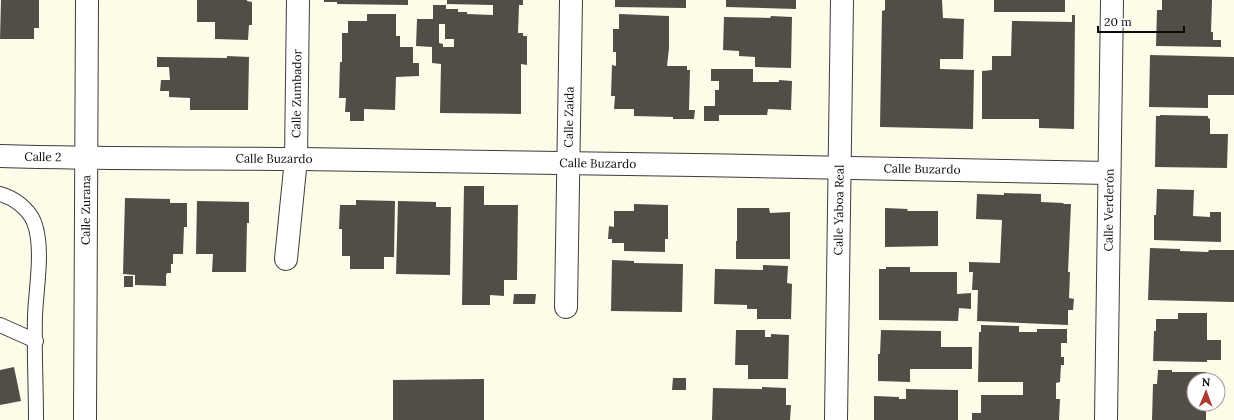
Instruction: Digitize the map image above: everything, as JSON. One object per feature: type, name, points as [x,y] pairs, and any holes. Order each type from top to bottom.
[{"type":"street","name":"Calle Zurana","points":[[85,420],[87,0]]},
{"type":"street","name":"Calle Zumbador","points":[[286,260],[296,159],[298,0]]},
{"type":"street","name":"Calle Zaida","points":[[566,307],[571,0]]},
{"type":"street","name":"Calle Yaboa Real","points":[[836,420],[842,0]]},
{"type":"street","name":"Calle Verderón","points":[[1106,420],[1112,0]]},
{"type":"street","name":"Calle 2","points":[[0,156],[86,159]]},
{"type":"street","name":"Calle Buzardo","points":[[86,159],[296,159],[840,167],[1109,173]]},
{"type":"lane","points":[[0,194],[10,196],[24,208],[34,221],[38,236],[39,258],[35,315],[36,420]]},
{"type":"lane","points":[[0,325],[36,340]]},
{"type":"building","points":[[1,0],[39,0],[39,28],[34,28],[34,39],[0,39]]},
{"type":"building","points":[[197,0],[247,0],[252,2],[252,25],[249,25],[248,40],[215,39],[215,22],[197,22]]},
{"type":"building","points":[[324,0],[408,0],[408,5],[337,4],[337,2],[324,2]]},
{"type":"building","points":[[447,0],[523,0],[523,5],[519,5],[518,33],[523,33],[523,36],[527,36],[527,65],[521,64],[521,114],[440,113],[441,64],[432,63],[432,47],[416,46],[417,19],[433,19],[433,5],[446,5],[446,9],[458,9],[458,12],[467,12],[467,14],[493,15],[493,5],[447,4]],"holes":[[[439,24],[445,24],[445,39],[454,39],[454,47],[443,47],[443,44],[439,43]]]},
{"type":"building","points":[[615,0],[686,0],[686,8],[615,7]]},
{"type":"building","points":[[726,0],[796,0],[796,9],[726,7]]},
{"type":"building","points":[[885,0],[942,0],[943,18],[964,19],[963,59],[940,59],[940,69],[974,70],[973,129],[880,127],[882,11],[885,10]]},
{"type":"building","points":[[994,0],[1065,0],[1065,12],[994,12]]},
{"type":"building","points":[[1162,0],[1212,0],[1211,32],[1213,32],[1213,40],[1221,40],[1221,47],[1156,46],[1157,10],[1162,10]]},
{"type":"building","points":[[367,14],[396,14],[396,36],[400,36],[400,47],[413,47],[413,63],[419,63],[419,76],[396,77],[395,110],[364,109],[364,121],[350,121],[350,112],[345,112],[346,98],[339,98],[340,62],[342,62],[342,33],[348,33],[348,21],[367,21]]},
{"type":"building","points":[[619,14],[669,16],[669,48],[667,66],[687,66],[687,70],[690,70],[689,110],[695,110],[694,119],[634,116],[634,109],[614,109],[615,96],[611,96],[612,65],[616,66],[616,52],[613,52],[613,29],[619,29]]},
{"type":"building","points":[[1072,15],[1075,15],[1074,129],[1039,128],[1039,119],[982,119],[982,71],[992,70],[992,56],[1011,56],[1012,21],[1072,22]]},
{"type":"building","points":[[771,16],[792,17],[791,68],[755,67],[755,57],[739,56],[739,51],[723,50],[724,17],[770,18]]},
{"type":"building","points":[[1150,55],[1234,57],[1234,95],[1208,95],[1208,108],[1149,107]]},
{"type":"building","points":[[227,56],[249,57],[248,110],[190,110],[190,98],[169,97],[169,91],[160,91],[161,80],[170,80],[169,67],[157,67],[157,57],[227,58]]},
{"type":"building","points":[[711,69],[753,69],[753,82],[779,82],[779,80],[792,81],[791,110],[768,109],[767,115],[719,115],[719,121],[704,121],[704,106],[715,106],[715,90],[719,90],[719,81],[711,81]]},
{"type":"building","points":[[1156,116],[1208,116],[1210,119],[1210,134],[1228,134],[1227,168],[1155,167]]},
{"type":"building","points":[[464,186],[484,186],[484,205],[518,205],[517,280],[504,280],[504,296],[490,295],[490,305],[462,305]]},
{"type":"building","points":[[1157,189],[1194,190],[1193,216],[1210,217],[1210,212],[1221,212],[1221,242],[1154,240],[1154,215],[1156,215]]},
{"type":"building","points":[[1004,193],[1041,194],[1041,202],[1071,204],[1068,272],[1070,272],[1069,298],[1074,299],[1073,310],[1068,310],[1068,325],[977,321],[978,290],[972,290],[973,272],[969,272],[969,262],[1000,263],[1002,220],[976,219],[977,194],[1004,195]]},
{"type":"building","points":[[125,198],[170,199],[170,203],[187,203],[187,227],[184,227],[183,254],[173,254],[171,273],[167,273],[166,275],[166,286],[135,285],[135,275],[123,274]]},
{"type":"building","points":[[356,200],[395,201],[394,257],[384,257],[384,269],[350,269],[350,256],[342,256],[342,229],[339,229],[340,205],[356,205]]},
{"type":"building","points":[[197,201],[249,202],[246,272],[212,272],[213,254],[196,254]]},
{"type":"building","points":[[398,201],[436,202],[436,207],[451,207],[450,275],[396,274]]},
{"type":"building","points":[[634,204],[668,205],[668,239],[665,239],[665,252],[624,251],[624,243],[612,243],[612,239],[608,239],[609,226],[614,227],[614,211],[634,211]]},
{"type":"building","points":[[737,208],[769,208],[770,213],[790,212],[790,259],[736,259]]},
{"type":"building","points":[[885,208],[908,209],[907,211],[938,211],[938,246],[885,247]]},
{"type":"building","points":[[1150,248],[1208,252],[1209,250],[1234,250],[1234,302],[1148,300]]},
{"type":"building","points":[[612,260],[634,261],[634,263],[683,264],[682,312],[611,311]]},
{"type":"building","points":[[763,265],[788,266],[787,283],[792,284],[791,319],[757,319],[757,309],[747,309],[747,305],[714,304],[715,269],[763,270]]},
{"type":"building","points":[[886,267],[910,267],[910,272],[957,272],[957,294],[971,293],[971,309],[959,308],[958,321],[879,320],[879,269],[886,269]]},
{"type":"building","points":[[124,276],[133,276],[133,287],[124,287]]},
{"type":"building","points":[[514,294],[536,294],[535,304],[513,304]]},
{"type":"building","points":[[1178,313],[1207,313],[1207,340],[1221,340],[1221,360],[1207,360],[1207,362],[1153,361],[1156,319],[1178,319]]},
{"type":"building","points":[[981,325],[1019,326],[1019,332],[1037,332],[1037,329],[1067,329],[1067,343],[1061,343],[1061,357],[1064,357],[1064,365],[1061,365],[1060,382],[1056,383],[1056,399],[1060,399],[1059,420],[972,420],[972,413],[981,413],[981,395],[1023,395],[1023,382],[978,382],[979,332],[981,332]]},
{"type":"building","points":[[736,330],[765,330],[765,337],[771,337],[771,334],[789,335],[788,379],[748,379],[748,365],[735,365]]},
{"type":"building","points":[[881,330],[941,331],[941,347],[972,347],[972,369],[910,369],[910,382],[878,381],[878,354],[880,354]]},
{"type":"building","points":[[14,367],[21,401],[0,405],[0,370]]},
{"type":"building","points":[[1158,370],[1186,372],[1186,412],[1206,412],[1206,420],[1152,420],[1153,384],[1157,384]]},
{"type":"building","points":[[673,378],[686,378],[686,390],[672,390]]},
{"type":"building","points":[[484,379],[484,420],[393,420],[393,380]]},
{"type":"building","points":[[762,387],[786,388],[786,405],[791,405],[790,420],[712,420],[713,388],[762,389]]},
{"type":"building","points":[[906,389],[958,390],[958,420],[874,420],[874,396],[899,397],[899,399],[906,399]]}]
